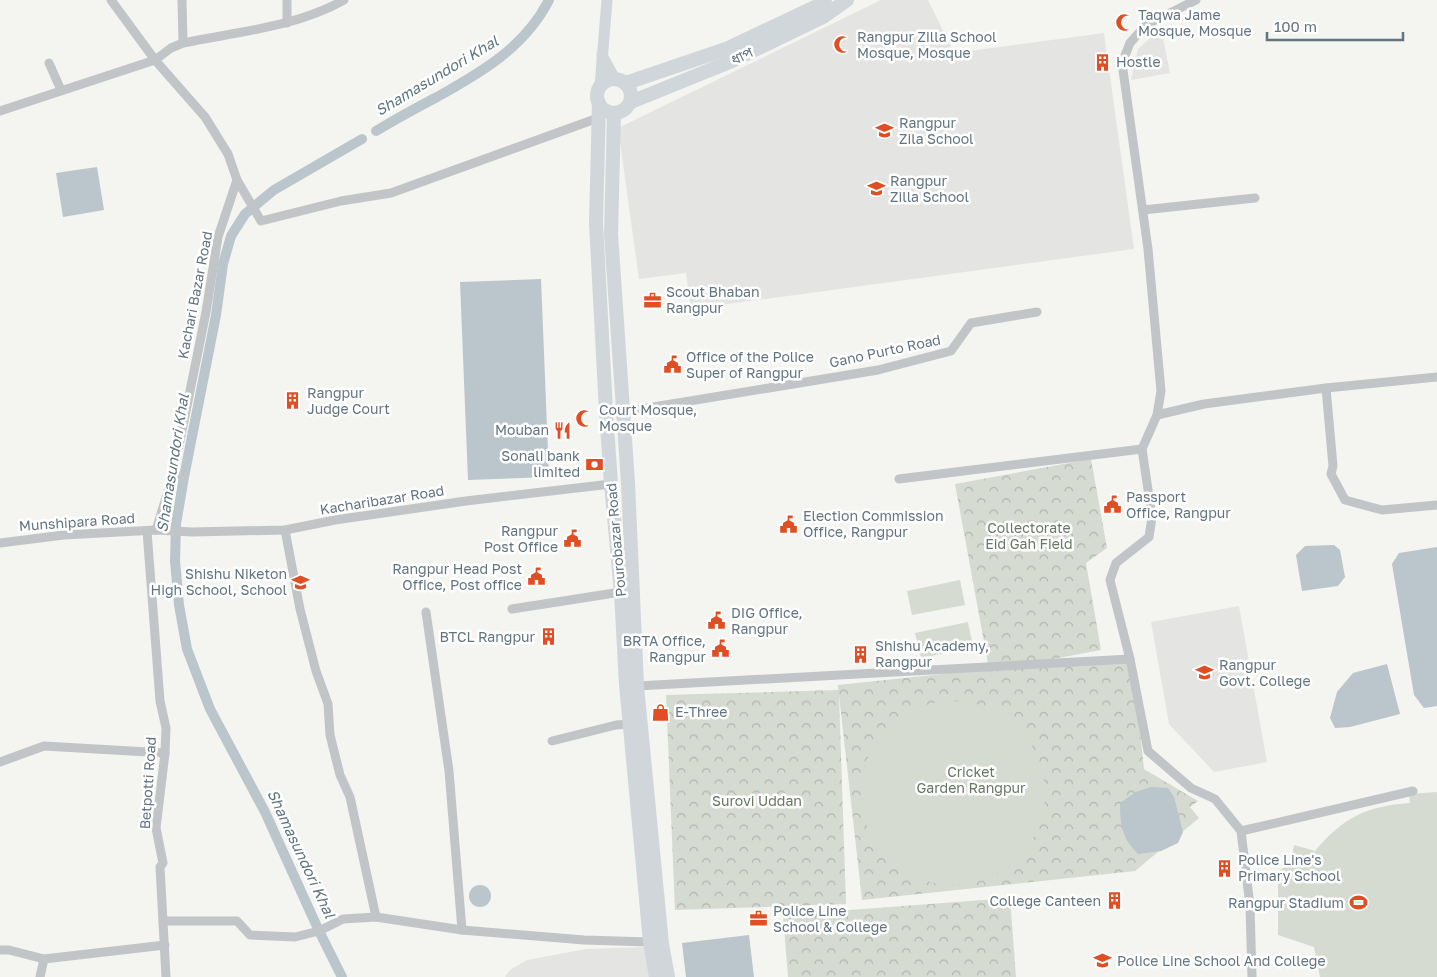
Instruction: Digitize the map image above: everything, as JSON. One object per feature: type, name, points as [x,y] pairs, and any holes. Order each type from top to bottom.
[{"type":"highway","name":"ধাপ","points":[[600,86],[610,79],[621,81],[726,49],[825,0]]},
{"type":"highway","name":"ধাপ","points":[[614,113],[621,112],[627,108],[630,102],[732,61],[823,17],[847,0]]},
{"type":"highway","points":[[621,81],[630,88],[632,95],[630,102]]},
{"type":"highway","points":[[600,86],[598,91],[599,103],[607,111],[614,113]]},
{"type":"highway","name":"Pourobazar Road","points":[[599,103],[596,223],[606,411],[621,592],[626,684],[650,942],[656,977]]},
{"type":"highway","name":"Pourobazar Road","points":[[614,113],[611,234],[623,412],[637,686],[662,944],[668,977]]},
{"type":"main road","points":[[600,86],[607,0]]},
{"type":"main road","points":[[602,55],[621,81]]},
{"type":"street","points":[[111,0],[152,56],[206,117],[228,154],[237,180],[261,221],[341,201],[391,193],[598,118]]},
{"type":"street","points":[[182,0],[183,43]]},
{"type":"street","points":[[287,0],[287,23]]},
{"type":"street","points":[[0,111],[61,90],[183,43],[287,23],[327,5],[344,0]]},
{"type":"street","points":[[1196,0],[1146,25],[1130,43],[1122,63],[1143,210],[1161,392],[1156,415],[1142,449],[1152,517],[1149,537],[1116,563],[1110,580],[1130,659],[1148,751],[1190,788],[1215,799],[1241,831],[1250,906],[1252,977]]},
{"type":"street","points":[[49,63],[61,90]]},
{"type":"street","name":"Kachari Bazar Road","points":[[152,531],[173,475],[206,312],[218,237],[237,180]]},
{"type":"street","points":[[1143,210],[1255,198]]},
{"type":"street","points":[[206,312],[216,315]]},
{"type":"street","name":"Gano Purto Road","points":[[606,411],[623,412],[878,370],[951,351],[971,323],[1037,312]]},
{"type":"street","points":[[1156,415],[1204,404],[1326,388],[1437,377]]},
{"type":"street","points":[[1326,388],[1334,466],[1331,474],[1346,500],[1382,510],[1437,505]]},
{"type":"street","points":[[188,404],[198,407]]},
{"type":"street","points":[[899,479],[1142,449]]},
{"type":"street","points":[[173,475],[184,477]]},
{"type":"street","name":"Kacharibazar Road","points":[[152,531],[285,530],[335,520],[466,501],[611,484]]},
{"type":"street","points":[[285,530],[300,609],[316,672],[328,704],[330,735],[340,775],[350,797],[376,917]]},
{"type":"street","name":"Munshipara Road","points":[[0,542],[64,535],[152,531]]},
{"type":"street","name":"Betpotti Road","points":[[152,531],[160,701],[166,728],[156,828],[163,863],[160,867],[166,977]]},
{"type":"street","points":[[512,609],[621,592]]},
{"type":"street","points":[[426,612],[449,771],[462,930]]},
{"type":"street","points":[[637,686],[1130,659]]},
{"type":"street","points":[[552,741],[616,725],[630,724]]},
{"type":"street","points":[[0,762],[44,746],[165,753]]},
{"type":"street","points":[[1241,831],[1413,791]]},
{"type":"street","points":[[163,921],[237,921],[250,935],[295,936],[319,931],[343,919],[376,917],[462,930],[584,940],[650,942]]},
{"type":"street","points":[[0,950],[9,950],[44,959],[165,945]]},
{"type":"street","points":[[40,977],[44,959]]},
{"type":"shaded area","name":"Rangpur Zilla School","points":[[881,0],[928,0],[954,53],[1104,33],[1134,249],[691,309],[686,273],[639,279],[618,128]]},
{"type":"shaded area","points":[[1161,28],[1170,73],[1131,80],[1138,49]]},
{"type":"shaded area","points":[[97,167],[104,210],[63,217],[56,173]]},
{"type":"shaded area","points":[[541,279],[549,477],[468,480],[460,282]]},
{"type":"shaded area","points":[[1334,545],[1340,550],[1345,577],[1338,586],[1302,591],[1296,555],[1305,546]]},
{"type":"shaded area","points":[[1437,547],[1437,706],[1424,708],[1414,695],[1392,564],[1399,553]]},
{"type":"shaded area","name":"Rangpur Govt. College","points":[[1239,606],[1267,762],[1214,772],[1169,724],[1151,622]]},
{"type":"shaded area","points":[[1387,664],[1400,714],[1350,727],[1335,728],[1330,718],[1337,692],[1353,673]]},
{"type":"shaded area","points":[[1151,787],[1168,788],[1174,797],[1183,832],[1178,843],[1161,851],[1138,854],[1125,837],[1120,803],[1136,792]]},
{"type":"shaded area","points":[[480,885],[488,888],[491,896],[488,904],[480,907],[472,904],[469,896],[472,888]]},
{"type":"shaded area","points":[[749,935],[754,977],[686,977],[682,943]]},
{"type":"shaded area","points":[[646,947],[652,977],[505,977],[510,970],[527,960],[586,949]]},
{"type":"green space","points":[[1091,459],[1107,548],[1086,563],[1101,650],[1010,667],[1132,654],[1144,769],[1198,801],[1190,807],[1199,818],[1135,871],[862,900],[839,695],[846,904],[675,910],[666,695],[838,690],[838,685],[989,669],[955,484]]},
{"type":"green space","points":[[960,580],[965,605],[912,615],[907,591]]},
{"type":"green space","points":[[968,622],[973,647],[921,658],[915,633]]},
{"type":"green space","name":"Cricket Garden Rangpur","points":[[944,701],[962,701],[988,708],[1004,716],[1018,728],[1030,742],[1038,758],[1045,784],[1045,802],[1038,828],[1030,844],[1018,858],[1004,870],[980,881],[962,885],[944,885],[926,881],[902,870],[876,844],[865,820],[861,802],[861,784],[865,766],[876,742],[902,716],[926,705]]},
{"type":"green space","name":"Rangpur Stadium","points":[[1437,792],[1437,977],[1320,977],[1314,947],[1278,935],[1278,872],[1291,861],[1294,845],[1315,851],[1335,830],[1356,816],[1381,807],[1410,803],[1409,794]]},
{"type":"green space","points":[[1010,898],[1016,977],[788,977],[783,915]]},
{"type":"waterway","name":"Shamasundori Khal","points":[[376,131],[454,88],[501,57],[528,31],[549,0]]},
{"type":"waterway","name":"Shamasundori Khal","points":[[342,977],[265,812],[210,709],[187,649],[179,605],[175,561],[176,524],[184,477],[216,315],[223,264],[231,236],[245,214],[274,190],[362,139]]},
{"type":"place","name":"Taqwa Jame Mosque, Mosque","points":[[1124,23]]},
{"type":"place","name":"Rangpur Zilla School Mosque, Mosque","points":[[843,45]]},
{"type":"place","name":"Hostle","points":[[1102,62]]},
{"type":"place","name":"Rangpur Zila School","points":[[885,131]]},
{"type":"place","name":"Rangpur Zilla School","points":[[876,189]]},
{"type":"place","name":"Scout Bhaban Rangpur","points":[[652,300]]},
{"type":"place","name":"Office of the Police Super of Rangpur","points":[[672,365]]},
{"type":"place","name":"Rangpur Judge Court","points":[[293,401]]},
{"type":"place","name":"Court Mosque, Mosque","points":[[585,418]]},
{"type":"place","name":"Mouban","points":[[563,430]]},
{"type":"place","name":"Sonali bank limited","points":[[594,464]]},
{"type":"place","name":"Passport Office, Rangpur","points":[[1112,505]]},
{"type":"place","name":"Election Commission Office, Rangpur","points":[[789,524]]},
{"type":"place","name":"Rangpur Post Office","points":[[572,539]]},
{"type":"place","name":"Rangpur Head Post Office, Post office","points":[[536,577]]},
{"type":"place","name":"Shishu Niketon High School, School","points":[[301,582]]},
{"type":"place","name":"DIG Office, Rangpur","points":[[717,621]]},
{"type":"place","name":"BTCL Rangpur","points":[[549,637]]},
{"type":"place","name":"BRTA Office, Rangpur","points":[[720,649]]},
{"type":"place","name":"Shishu Academy, Rangpur","points":[[861,654]]},
{"type":"place","name":"Rangpur Govt. College","points":[[1205,673]]},
{"type":"place","name":"E-Three","points":[[661,712]]},
{"type":"place","name":"Police Line's Primary School","points":[[1224,868]]},
{"type":"place","name":"College Canteen","points":[[1115,901]]},
{"type":"place","name":"Rangpur Stadium","points":[[1358,903]]},
{"type":"place","name":"Police Line School & College","points":[[759,919]]},
{"type":"place","name":"Police Line School And College","points":[[1103,961]]},
{"type":"park label","name":"Collectorate Eid Gah Field","points":[[1029,536]]},
{"type":"park label","name":"Surovi Uddan","points":[[757,801]]}]
